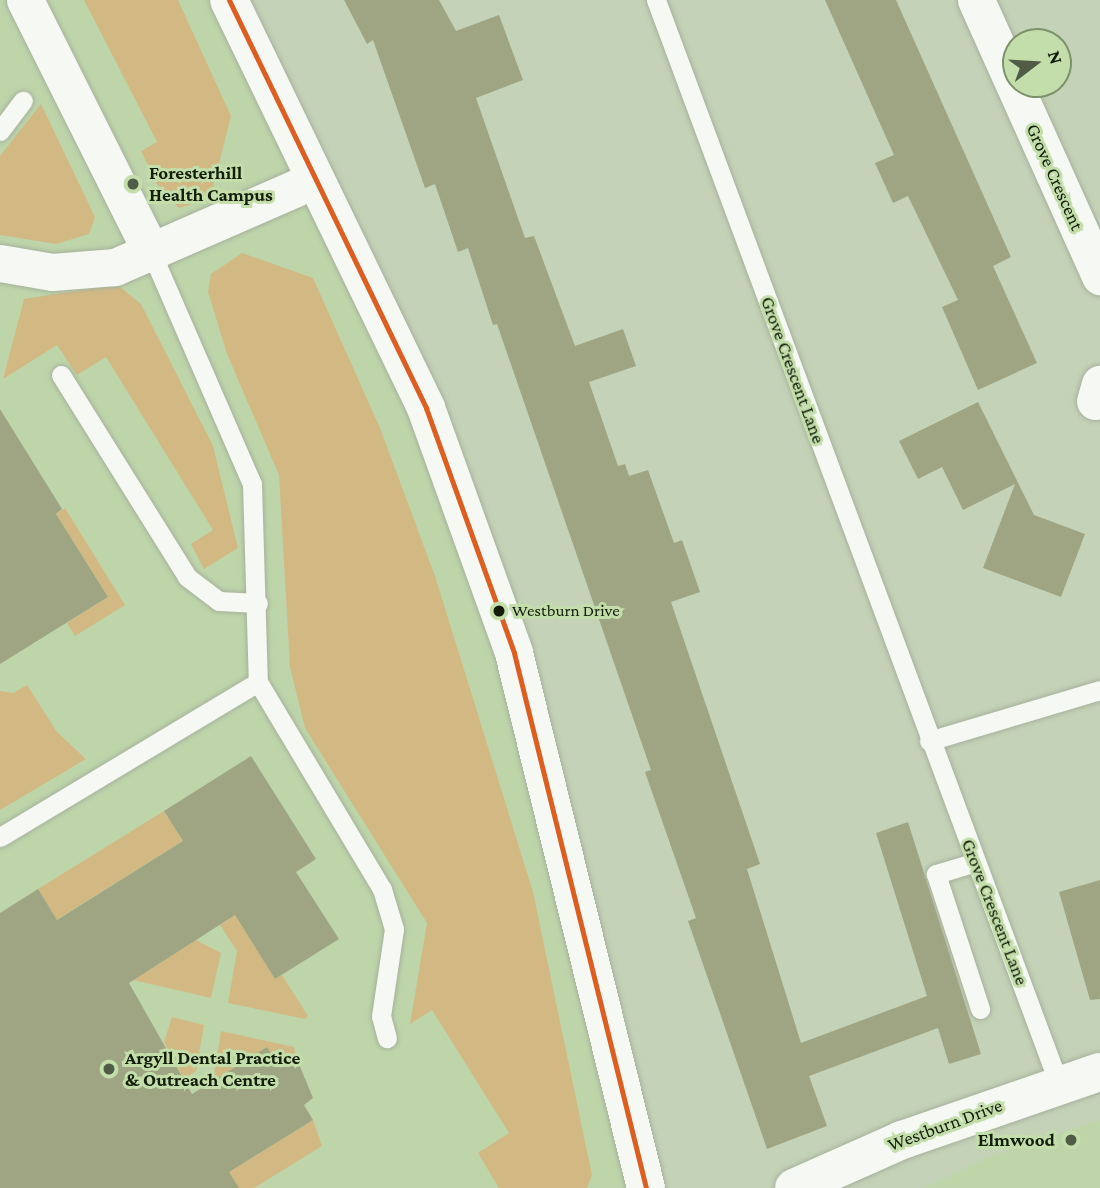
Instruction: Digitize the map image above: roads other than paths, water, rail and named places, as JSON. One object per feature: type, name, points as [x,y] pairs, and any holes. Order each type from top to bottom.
[{"type":"street","points":[[25,0],[152,254]]},
{"type":"street","points":[[229,0],[426,408],[514,653],[646,1188]]},
{"type":"street","name":"Grove Crescent","points":[[976,0],[1100,276]]},
{"type":"street","points":[[0,263],[82,271],[152,254],[314,180]]},
{"type":"street","name":"Westburn Drive","points":[[794,1188],[902,1140],[1100,1072]]},
{"type":"lane","name":"Grove Crescent Lane","points":[[656,0],[929,741],[1059,1084]]},
{"type":"lane","points":[[0,131],[23,101]]},
{"type":"lane","points":[[152,254],[252,484],[258,603],[258,682],[382,889],[394,929],[381,1016],[387,1038]]},
{"type":"lane","points":[[61,375],[187,576],[211,604],[258,603]]},
{"type":"lane","points":[[0,837],[258,682]]},
{"type":"lane","points":[[929,741],[1100,690]]},
{"type":"lane","points":[[976,862],[936,874],[980,1009]]},
{"type":"place","name":"Foresterhill Health Campus","points":[[133,184]]},
{"type":"place","name":"Westburn Drive","points":[[499,611]]},
{"type":"place","name":"Argyll Dental Practice & Outreach Centre","points":[[109,1069]]},
{"type":"place","name":"Elmwood","points":[[1071,1140]]}]
